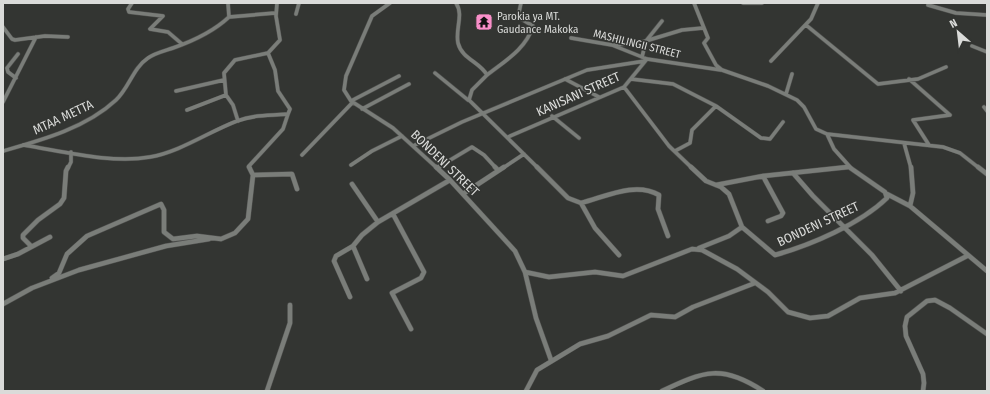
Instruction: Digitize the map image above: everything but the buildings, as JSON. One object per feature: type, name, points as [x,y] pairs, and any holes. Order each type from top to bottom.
[{"type":"street","points":[[132,3],[128,9],[129,12],[163,16],[150,29],[171,33],[182,44]]},
{"type":"street","points":[[228,3],[229,17],[275,12]]},
{"type":"street","points":[[238,121],[233,105],[226,95],[224,73],[233,61],[268,52],[280,40],[280,31],[275,12],[276,3]]},
{"type":"street","points":[[296,14],[299,3]]},
{"type":"street","name":"BONDENI STREET","points":[[390,3],[372,16],[346,76],[344,90],[352,102],[380,119],[402,136],[450,180],[515,251],[525,272],[536,318],[551,360]]},
{"type":"street","points":[[456,3],[460,9],[456,32],[458,46],[464,56],[483,70],[487,75]]},
{"type":"street","points":[[469,100],[468,96],[470,92],[487,75],[529,39],[533,26],[518,17],[520,3]]},
{"type":"street","points":[[694,3],[708,38],[704,42],[716,65],[722,70],[786,94],[797,100],[804,107],[816,129],[828,134],[930,145],[957,152],[987,174]]},
{"type":"street","points":[[743,3],[762,3]]},
{"type":"street","points":[[771,61],[811,19],[818,3]]},
{"type":"street","points":[[928,5],[956,13],[987,14]]},
{"type":"street","name":"MTAA METTA","points":[[5,151],[44,139],[86,120],[118,99],[144,60],[211,30],[229,17]]},
{"type":"street","points":[[642,57],[646,41],[662,21]]},
{"type":"street","points":[[806,25],[877,84],[918,79],[946,68]]},
{"type":"street","points":[[3,27],[12,39],[68,37]]},
{"type":"street","points":[[612,45],[646,41],[686,29],[703,28]]},
{"type":"street","points":[[3,102],[36,37]]},
{"type":"street","name":"MASHILINGII STREET","points":[[571,38],[612,45],[646,60],[722,70]]},
{"type":"street","points":[[972,46],[987,52]]},
{"type":"street","points":[[52,278],[71,274],[94,265],[166,246],[229,236],[236,233],[245,224],[248,219],[253,175],[249,166],[283,129],[290,109],[278,91],[275,70],[268,52]]},
{"type":"street","points":[[16,78],[8,72],[7,68],[18,54]]},
{"type":"street","points":[[413,146],[482,114],[596,67],[646,60]]},
{"type":"street","name":"KANISANI STREET","points":[[508,137],[552,116],[624,87],[646,60]]},
{"type":"street","points":[[435,73],[469,100],[568,198],[581,203],[627,189],[650,190],[659,195],[658,209],[668,236]]},
{"type":"street","points":[[786,94],[792,74]]},
{"type":"street","points":[[302,156],[352,102],[399,76]]},
{"type":"street","points":[[565,79],[599,97]]},
{"type":"street","points":[[632,79],[667,82],[716,106],[756,136],[765,139],[770,139],[783,122]]},
{"type":"street","points":[[909,79],[950,114],[914,120],[930,145]]},
{"type":"street","points":[[176,91],[224,80]]},
{"type":"street","points":[[362,109],[409,84]]},
{"type":"street","points":[[525,272],[549,277],[595,272],[623,276],[728,236],[742,227],[729,194],[716,185],[706,181],[669,146],[624,87]]},
{"type":"street","points":[[187,110],[226,95]]},
{"type":"street","points":[[675,151],[690,143],[692,130],[716,106]]},
{"type":"street","points":[[984,107],[987,111]]},
{"type":"street","points":[[23,145],[132,159],[151,157],[175,149],[238,121],[258,116],[288,114]]},
{"type":"street","points":[[552,116],[579,138]]},
{"type":"street","points":[[828,134],[833,147],[849,167],[887,194],[910,206],[967,256],[987,271]]},
{"type":"street","points":[[351,166],[372,151],[402,136]]},
{"type":"street","points":[[904,143],[908,150],[913,188],[913,200],[910,206]]},
{"type":"street","points":[[437,168],[472,147],[484,155],[498,170]]},
{"type":"street","points":[[31,246],[23,238],[23,235],[38,220],[60,204],[64,198],[66,171],[71,162],[70,152]]},
{"type":"street","points":[[463,194],[524,154]]},
{"type":"street","points":[[716,185],[763,176],[849,167]]},
{"type":"street","points":[[793,173],[843,228],[872,255],[901,291]]},
{"type":"street","points":[[253,175],[292,174],[297,189]]},
{"type":"street","points":[[763,176],[783,213],[781,216],[768,221]]},
{"type":"street","points":[[350,297],[340,278],[334,258],[353,246],[362,235],[378,222],[450,180]]},
{"type":"street","points":[[352,184],[378,222]]},
{"type":"street","name":"BONDENI STREET","points":[[742,227],[774,255],[843,228],[882,204],[887,198],[887,194]]},
{"type":"street","points":[[581,203],[595,228],[619,255]]},
{"type":"street","points":[[3,304],[59,273],[67,254],[88,236],[157,205],[161,204],[163,206],[166,235],[174,239],[197,236],[209,239]]},
{"type":"street","points":[[392,214],[424,272],[421,278],[392,293],[411,329]]},
{"type":"street","points":[[3,259],[18,254],[50,237]]},
{"type":"street","points":[[353,246],[367,279]]},
{"type":"street","points":[[698,248],[723,260],[755,283],[788,312],[794,315],[810,318],[833,314],[860,298],[887,295],[901,291],[967,256]]},
{"type":"street","points":[[526,391],[535,372],[551,360],[580,344],[608,336],[651,315],[675,317],[692,307],[755,283]]},
{"type":"street","points":[[923,391],[925,386],[922,371],[909,346],[906,330],[907,317],[925,303],[934,300],[945,305],[987,334]]},
{"type":"street","points":[[267,391],[290,322],[290,305]]},
{"type":"street","points":[[662,391],[693,376],[714,372],[725,372],[744,379],[763,391]]},
{"type":"place","name":"Parokia ya MT. Gaudance Makoka","points":[[484,22]]}]
